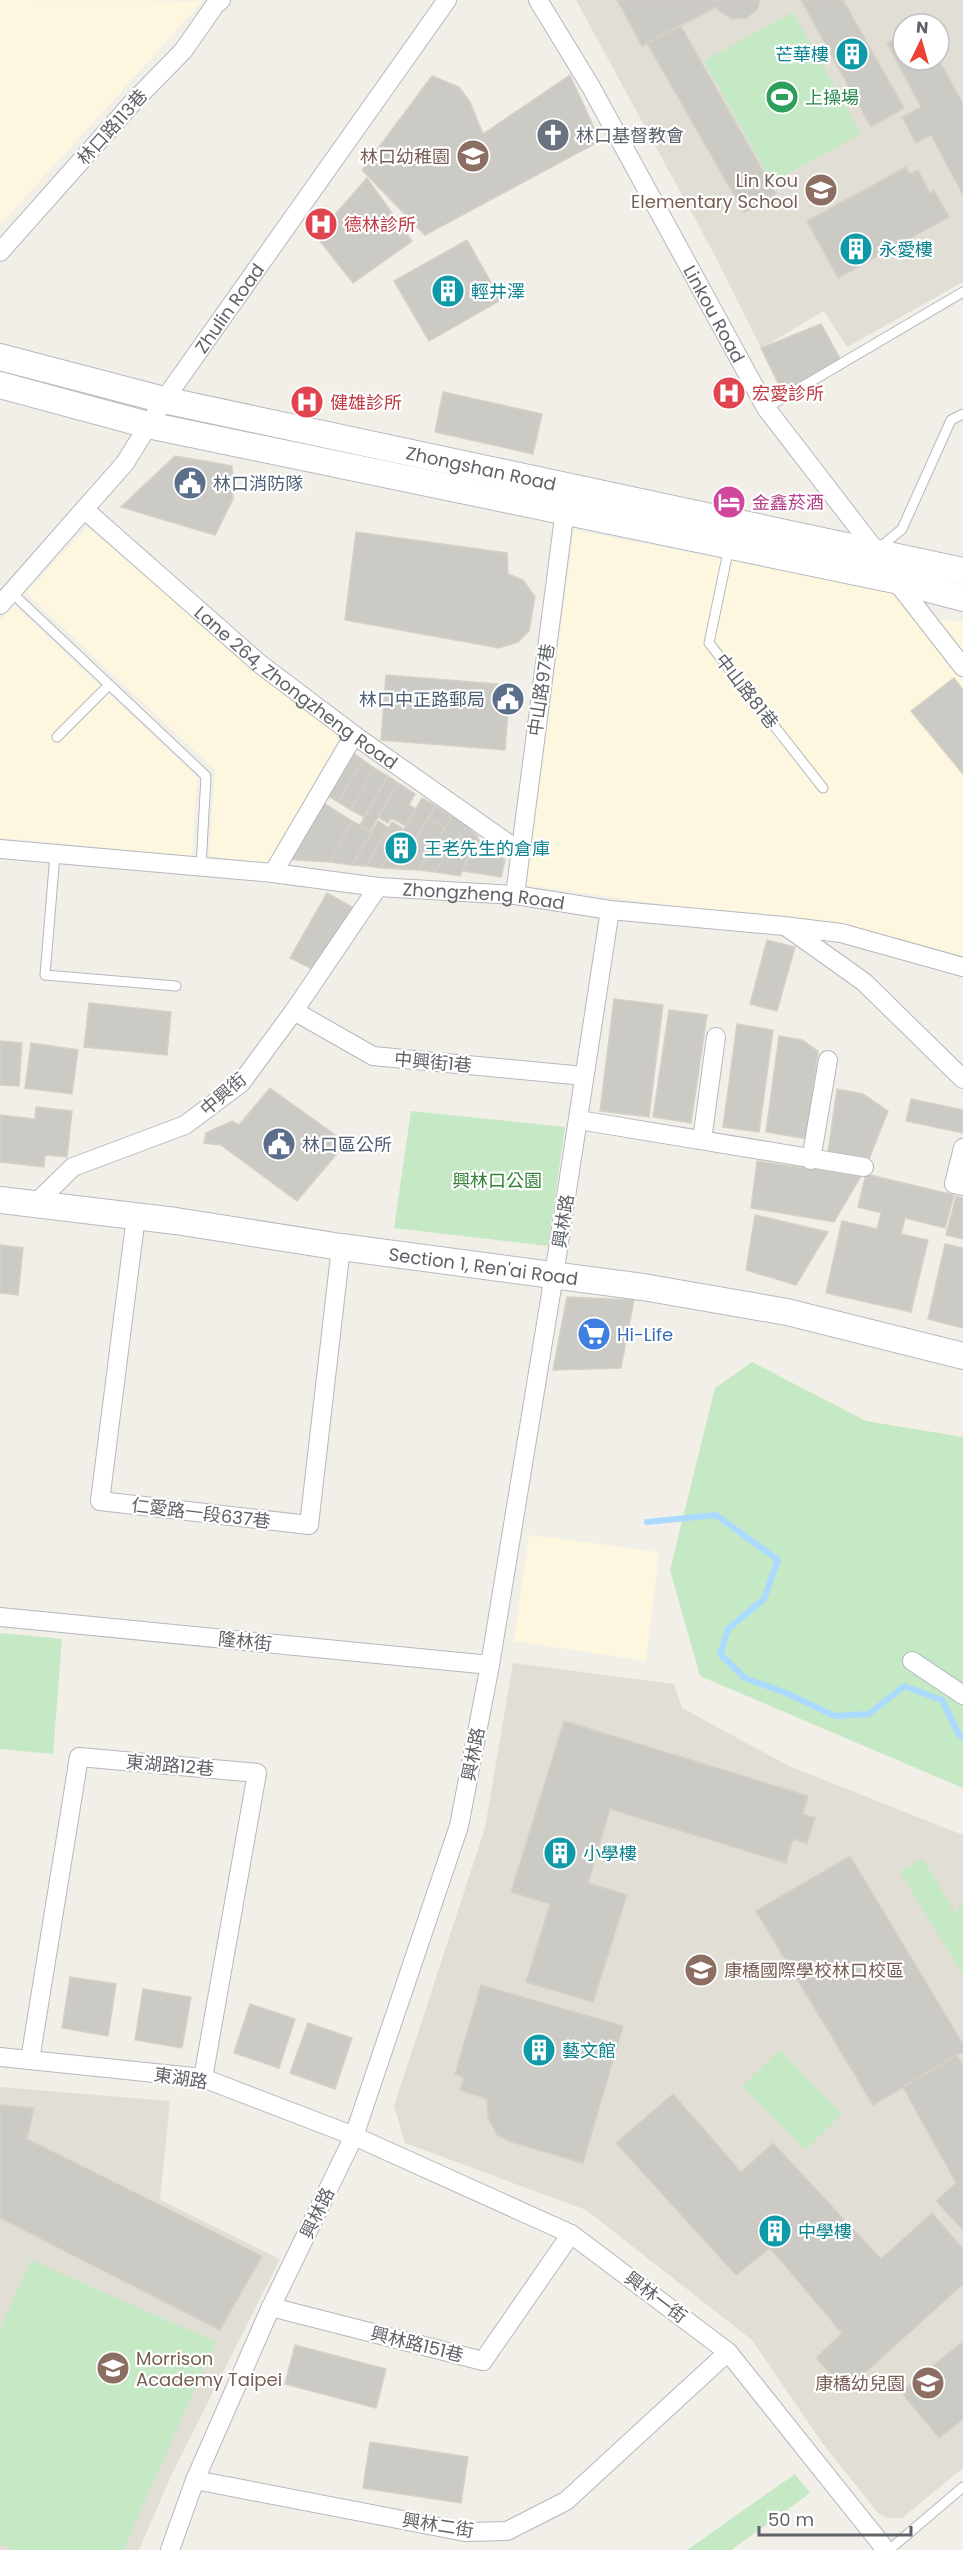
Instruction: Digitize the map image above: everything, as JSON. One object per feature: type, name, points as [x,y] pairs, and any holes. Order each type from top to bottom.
[{"type":"main road","name":"Zhongshan Road","points":[[0,357],[164,400],[963,571]]},
{"type":"main road","name":"Zhongshan Road","points":[[0,385],[148,425],[895,580],[963,598]]},
{"type":"main road","name":"Linkou Road","points":[[876,551],[895,580]]},
{"type":"main road","name":"Section 1, Ren'ai Road","points":[[0,1200],[136,1216],[341,1247],[554,1275],[787,1312],[963,1356]]},
{"type":"street","name":"林口路113巷","points":[[0,252],[135,100],[183,51],[215,5],[221,0]]},
{"type":"street","name":"Zhulin Road","points":[[6,599],[125,463],[164,400],[447,0]]},
{"type":"street","name":"Linkou Road","points":[[538,0],[591,87],[766,408],[876,551]]},
{"type":"street","name":"中山路97巷","points":[[515,895],[568,485]]},
{"type":"street","name":"Lane 264, Zhongzheng Road","points":[[85,510],[260,664],[354,735],[519,851]]},
{"type":"street","name":"Linkou Road","points":[[895,580],[963,667]]},
{"type":"street","points":[[273,873],[354,735]]},
{"type":"street","name":"Zhongzheng Road","points":[[0,849],[273,873],[378,887],[515,895],[610,910],[784,926],[841,933],[963,967]]},
{"type":"street","name":"中興街","points":[[34,1205],[73,1167],[185,1125],[241,1083],[294,1011],[378,887]]},
{"type":"street","name":"興林路","points":[[170,2550],[195,2480],[271,2307],[354,2136],[459,1826],[490,1665],[579,1120],[610,910]]},
{"type":"street","points":[[784,926],[864,982],[963,1079]]},
{"type":"street","name":"中興街1巷","points":[[294,1011],[374,1056],[584,1076]]},
{"type":"street","points":[[702,1140],[716,1037]]},
{"type":"street","points":[[811,1160],[828,1060]]},
{"type":"street","points":[[579,1120],[864,1167]]},
{"type":"street","points":[[963,1148],[954,1184],[963,1186]]},
{"type":"street","name":"仁愛路一段637巷","points":[[136,1216],[100,1501],[309,1525],[341,1247]]},
{"type":"street","name":"隆林街","points":[[0,1617],[490,1665]]},
{"type":"street","points":[[912,1661],[963,1695]]},
{"type":"street","name":"東湖路12巷","points":[[30,2061],[79,1757],[257,1773],[203,2078]]},
{"type":"street","name":"東湖路","points":[[0,2057],[203,2078],[354,2136]]},
{"type":"street","name":"興林一街","points":[[354,2136],[571,2234],[728,2352],[887,2550]]},
{"type":"street","name":"興林路151巷","points":[[271,2307],[483,2361],[571,2234]]},
{"type":"street","name":"興林二街","points":[[195,2480],[465,2532],[507,2531],[566,2501],[728,2352]]},
{"type":"lane","points":[[766,408],[963,292]]},
{"type":"lane","points":[[876,551],[902,529],[951,420],[963,414]]},
{"type":"lane","name":"中山路81巷","points":[[730,546],[709,643],[823,788]]},
{"type":"lane","points":[[6,599],[109,685],[206,776],[201,867]]},
{"type":"lane","points":[[57,737],[109,685]]},
{"type":"lane","points":[[55,854],[45,975],[176,986]]},
{"type":"lane","points":[[887,2550],[963,2487]]},
{"type":"shaded area","points":[[0,0],[203,1],[0,225]]},
{"type":"shaded area","name":"Lin Kou Elementary School","points":[[576,0],[963,0],[963,282],[847,347],[824,311],[761,348],[714,254]]},
{"type":"shaded area","points":[[87,527],[340,737],[268,864],[209,856],[215,770],[26,593]]},
{"type":"shaded area","points":[[574,530],[894,592],[915,617],[963,622],[963,961],[861,932],[526,885]]},
{"type":"shaded area","points":[[14,605],[197,777],[192,856],[0,838],[0,621]]},
{"type":"shaded area","points":[[529,1535],[659,1552],[646,1661],[514,1641]]},
{"type":"shaded area","name":"康橋國際學校林口校區","points":[[513,1663],[674,1684],[682,1708],[789,1766],[963,1835],[963,2468],[902,2518],[887,2518],[879,2514],[823,2444],[752,2340],[586,2210],[405,2143],[394,2106],[485,1828]]},
{"type":"shaded area","name":"Morrison Academy Taipei","points":[[0,2087],[170,2101],[160,2200],[280,2259],[171,2476],[139,2550],[0,2550]]},
{"type":"green space","name":"上操場","points":[[793,12],[861,134],[772,182],[704,61]]},
{"type":"green space","name":"興林口公園","points":[[411,1111],[565,1127],[548,1246],[394,1228]]},
{"type":"green space","points":[[752,1362],[866,1421],[963,1437],[963,1788],[700,1676],[670,1570],[715,1388]]},
{"type":"green space","points":[[0,1633],[62,1639],[53,1754],[0,1749]]},
{"type":"green space","points":[[923,1858],[955,1914],[963,1901],[963,1975],[900,1872]]},
{"type":"green space","points":[[780,2050],[842,2114],[805,2150],[742,2086]]},
{"type":"green space","points":[[31,2260],[216,2342],[123,2550],[14,2550],[0,2544],[0,2329]]},
{"type":"green space","points":[[795,2474],[810,2493],[731,2550],[687,2550]]},
{"type":"building","points":[[617,0],[760,0],[757,9],[747,18],[732,19],[716,7],[642,46]]},
{"type":"building","name":"芒華樓","points":[[801,0],[843,0],[904,108],[871,127]]},
{"type":"building","points":[[681,26],[776,194],[744,213],[647,43]]},
{"type":"building","points":[[902,72],[946,72],[963,104],[963,195],[931,135],[916,143],[902,117],[921,107]]},
{"type":"building","name":"林口幼稚園","points":[[570,75],[600,141],[425,235],[362,170],[432,76],[459,87],[470,102],[483,134]]},
{"type":"building","name":"永愛樓","points":[[906,167],[910,174],[918,170],[930,193],[934,191],[949,217],[838,278],[807,221]]},
{"type":"building","points":[[367,178],[412,241],[353,283],[316,236]]},
{"type":"building","name":"輕井澤","points":[[467,240],[501,300],[429,341],[394,281]]},
{"type":"building","points":[[821,324],[842,362],[782,391],[761,348]]},
{"type":"building","points":[[443,392],[542,414],[533,454],[435,432]]},
{"type":"building","name":"林口消防隊","points":[[175,456],[232,466],[233,499],[215,535],[121,507]]},
{"type":"building","points":[[356,532],[507,553],[508,574],[523,580],[535,597],[529,631],[518,642],[499,648],[345,620]]},
{"type":"building","points":[[386,675],[510,685],[505,750],[381,740]]},
{"type":"building","points":[[954,678],[963,690],[963,774],[911,711]]},
{"type":"building","points":[[347,749],[363,760],[338,802],[322,792]]},
{"type":"building","points":[[363,760],[374,768],[351,810],[338,802]]},
{"type":"building","points":[[374,768],[388,776],[364,817],[351,810]]},
{"type":"building","points":[[388,776],[398,783],[370,831],[360,825]]},
{"type":"building","points":[[398,783],[415,794],[409,805],[416,809],[406,826],[391,818],[388,823],[378,817]]},
{"type":"building","name":"王老先生的倉庫","points":[[422,798],[436,806],[398,869],[381,868]]},
{"type":"building","points":[[317,799],[352,821],[329,862],[284,859]]},
{"type":"building","points":[[436,806],[452,817],[445,828],[428,818]]},
{"type":"building","points":[[453,815],[467,826],[435,872],[419,870]]},
{"type":"building","points":[[428,818],[445,828],[419,870],[398,869]]},
{"type":"building","points":[[352,821],[372,832],[352,865],[329,862]]},
{"type":"building","points":[[378,821],[389,828],[366,866],[352,865]]},
{"type":"building","points":[[392,822],[404,829],[381,868],[366,866]]},
{"type":"building","points":[[467,826],[478,837],[460,876],[435,872]]},
{"type":"building","points":[[477,838],[505,860],[501,877],[462,871]]},
{"type":"building","points":[[327,893],[352,907],[316,971],[290,958]]},
{"type":"building","points":[[767,940],[795,947],[777,1011],[750,1004]]},
{"type":"building","points":[[614,999],[663,1005],[649,1117],[600,1111]]},
{"type":"building","points":[[89,1003],[171,1012],[167,1055],[84,1047]]},
{"type":"building","points":[[669,1010],[707,1015],[691,1123],[653,1117]]},
{"type":"building","points":[[737,1024],[773,1030],[759,1132],[723,1127]]},
{"type":"building","points":[[779,1036],[802,1040],[818,1051],[807,1139],[766,1132]]},
{"type":"building","points":[[0,1041],[22,1043],[19,1086],[0,1085]]},
{"type":"building","points":[[31,1043],[78,1050],[72,1094],[25,1088]]},
{"type":"building","name":"林口區公所","points":[[270,1088],[346,1143],[297,1201],[221,1145],[204,1143],[206,1133],[232,1121],[239,1125]]},
{"type":"building","points":[[837,1089],[863,1094],[888,1111],[869,1159],[828,1152]]},
{"type":"building","points":[[911,1099],[963,1110],[963,1133],[906,1121]]},
{"type":"building","points":[[36,1107],[72,1111],[67,1157],[45,1155],[44,1167],[0,1162],[0,1115],[35,1119]]},
{"type":"building","points":[[757,1161],[861,1176],[834,1222],[751,1208]]},
{"type":"building","points":[[866,1174],[954,1195],[945,1228],[905,1218],[901,1234],[928,1240],[911,1312],[826,1293],[842,1221],[877,1229],[881,1213],[858,1207]]},
{"type":"building","points":[[956,1196],[963,1198],[963,1239],[946,1235]]},
{"type":"building","points":[[755,1215],[828,1232],[796,1285],[746,1270]]},
{"type":"building","points":[[945,1244],[963,1248],[963,1328],[928,1319]]},
{"type":"building","points":[[0,1245],[23,1248],[18,1295],[0,1293]]},
{"type":"building","name":"Hi-Life","points":[[567,1297],[634,1300],[621,1368],[553,1370]]},
{"type":"building","name":"小學樓","points":[[564,1721],[808,1796],[803,1814],[815,1818],[807,1844],[793,1839],[786,1863],[610,1809],[588,1883],[627,1895],[593,2002],[526,1982],[550,1904],[511,1892]]},
{"type":"building","points":[[850,1856],[963,2044],[963,2052],[873,2105],[756,1911]]},
{"type":"building","points":[[70,1977],[116,1984],[108,2036],[62,2028]]},
{"type":"building","name":"藝文館","points":[[481,1985],[623,2026],[583,2163],[511,2142],[497,2135],[488,2118],[487,2099],[460,2090],[464,2078],[455,2074]]},
{"type":"building","points":[[143,1989],[191,1997],[182,2048],[135,2040]]},
{"type":"building","points":[[250,2004],[295,2019],[279,2068],[234,2053]]},
{"type":"building","points":[[308,2023],[352,2038],[335,2089],[290,2073]]},
{"type":"building","points":[[957,2055],[963,2066],[963,2230],[936,2201],[956,2183],[903,2087]]},
{"type":"building","name":"中學樓","points":[[673,2094],[741,2172],[773,2143],[881,2259],[932,2213],[963,2249],[963,2284],[846,2390],[816,2358],[842,2333],[770,2248],[736,2275],[616,2143]]},
{"type":"building","points":[[0,2105],[34,2108],[27,2139],[262,2256],[220,2330],[0,2218]]},
{"type":"building","points":[[961,2343],[963,2345],[963,2419],[939,2438],[901,2392]]},
{"type":"building","points":[[295,2345],[386,2369],[376,2408],[285,2384]]},
{"type":"building","points":[[370,2442],[468,2457],[461,2503],[363,2488]]},
{"type":"waterway","points":[[647,1522],[716,1515],[778,1560],[764,1599],[728,1629],[720,1654],[745,1678],[786,1693],[835,1716],[869,1714],[904,1686],[942,1700],[959,1735],[963,1737]]},
{"type":"place","name":"芒華樓","points":[[852,54]]},
{"type":"place","name":"上操場","points":[[782,97]]},
{"type":"place","name":"林口基督教會","points":[[553,135]]},
{"type":"place","name":"林口幼稚園","points":[[473,156]]},
{"type":"place","name":"Lin Kou Elementary School","points":[[821,190]]},
{"type":"place","name":"德林診所","points":[[321,224]]},
{"type":"place","name":"永愛樓","points":[[856,249]]},
{"type":"place","name":"輕井澤","points":[[448,291]]},
{"type":"place","name":"宏愛診所","points":[[729,393]]},
{"type":"place","name":"健雄診所","points":[[307,402]]},
{"type":"place","name":"林口消防隊","points":[[190,483]]},
{"type":"place","name":"金鑫菸酒","points":[[729,502]]},
{"type":"place","name":"林口中正路郵局","points":[[508,699]]},
{"type":"place","name":"王老先生的倉庫","points":[[401,848]]},
{"type":"place","name":"林口區公所","points":[[279,1144]]},
{"type":"place","name":"Hi-Life","points":[[594,1334]]},
{"type":"place","name":"小學樓","points":[[560,1853]]},
{"type":"place","name":"康橋國際學校林口校區","points":[[701,1970]]},
{"type":"place","name":"藝文館","points":[[539,2050]]},
{"type":"place","name":"中學樓","points":[[775,2231]]},
{"type":"place","name":"Morrison Academy Taipei","points":[[113,2368]]},
{"type":"place","name":"康橋幼兒園","points":[[928,2383]]}]
